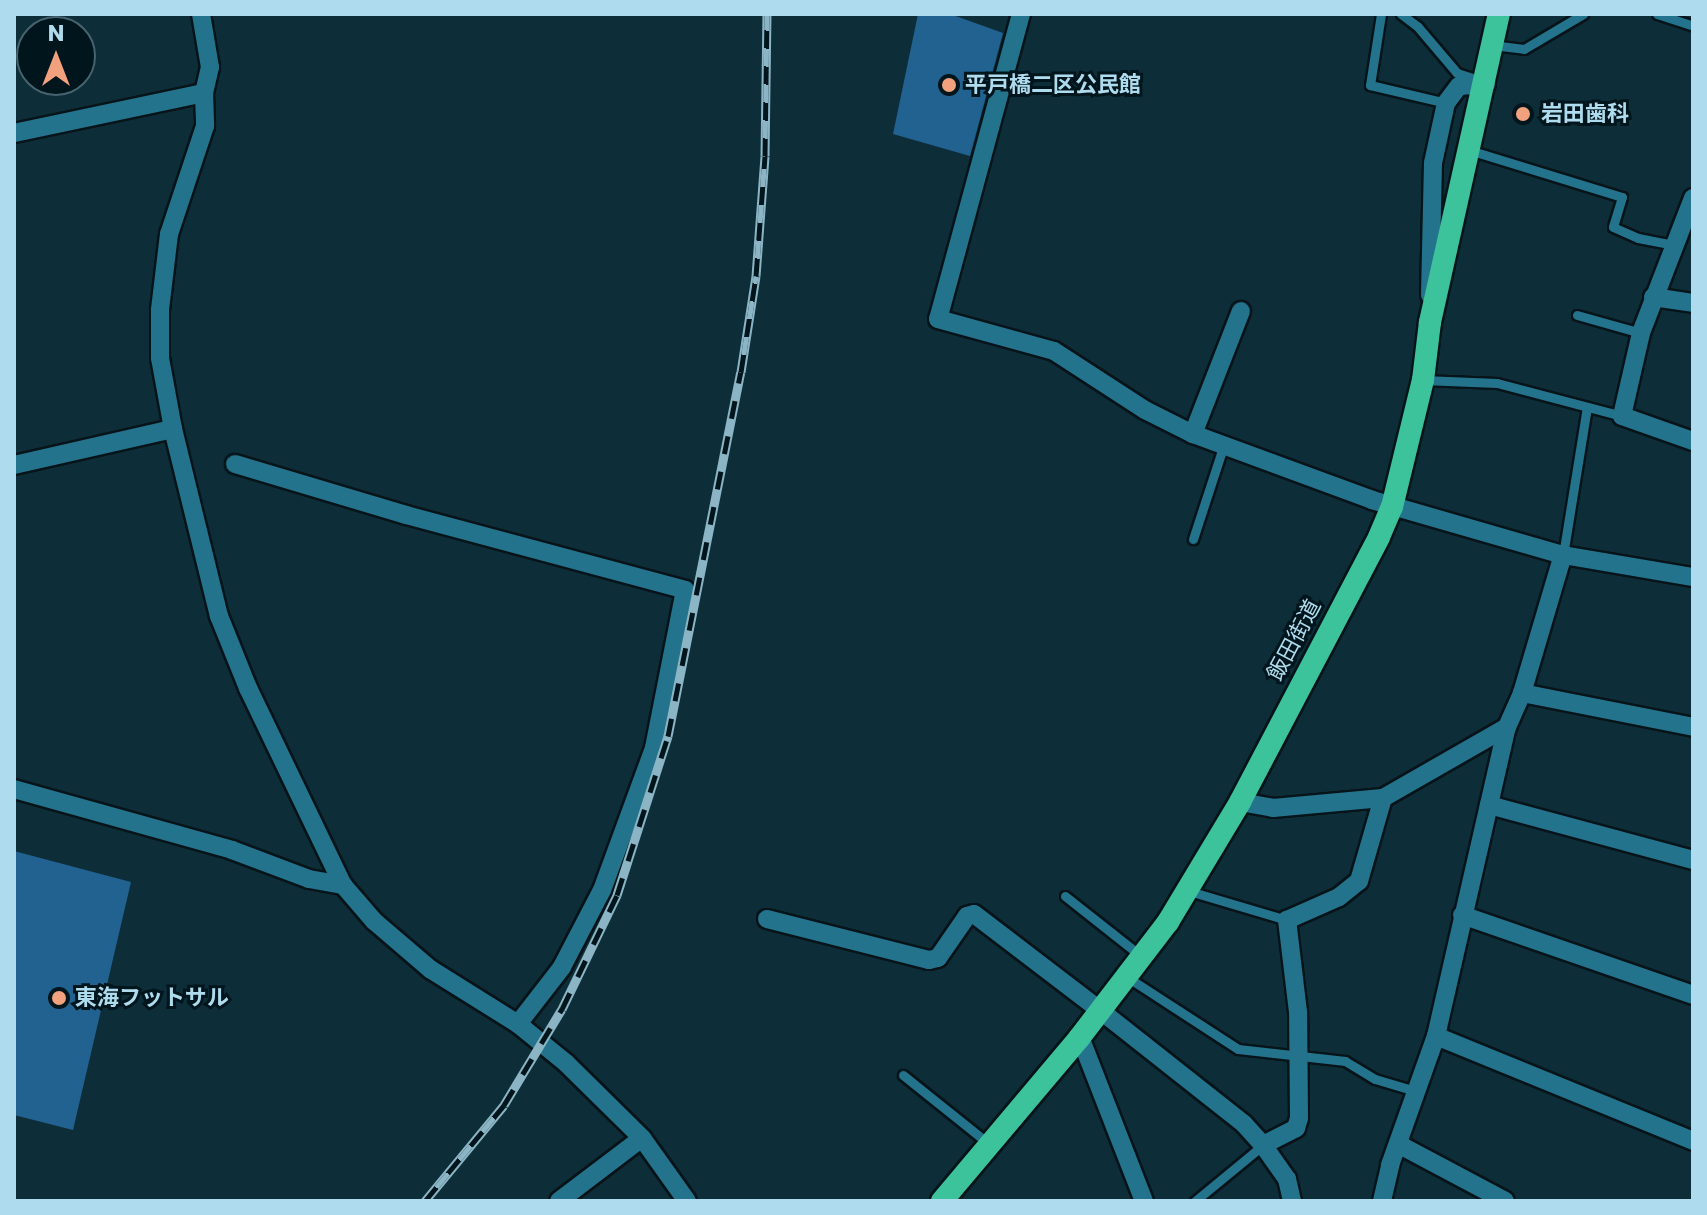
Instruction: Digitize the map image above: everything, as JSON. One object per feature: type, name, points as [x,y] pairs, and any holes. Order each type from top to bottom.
[{"type":"highway","name":"飯田街道","points":[[942,1201],[1101,1011],[1189,891],[1240,802],[1392,507],[1423,380],[1430,322],[1486,84],[1499,14]]},
{"type":"street","points":[[201,14],[210,67],[204,93],[205,126],[169,234],[160,310],[160,358],[173,429],[219,616],[248,688],[343,885],[374,921],[430,969],[518,1024],[566,1063],[642,1138],[687,1201]]},
{"type":"street","points":[[1021,14],[938,319],[1054,351],[1145,410],[1193,434],[1392,507],[1563,555],[1693,577]]},
{"type":"street","points":[[1430,322],[1433,163],[1446,103],[1459,86],[1486,84]]},
{"type":"street","points":[[14,133],[204,93]]},
{"type":"street","points":[[1693,198],[1686,223],[1673,245],[1641,333],[1622,416],[1693,441]]},
{"type":"street","points":[[1653,297],[1693,303]]},
{"type":"street","points":[[1193,434],[1241,311]]},
{"type":"street","points":[[14,465],[173,429]]},
{"type":"street","points":[[235,464],[406,515],[685,590],[660,725],[613,862],[570,955],[518,1024]]},
{"type":"street","points":[[1382,1201],[1398,1144],[1419,1093],[1436,1036],[1507,727],[1522,693],[1563,555]]},
{"type":"street","points":[[1522,693],[1693,727]]},
{"type":"street","points":[[1240,802],[1273,808],[1383,798],[1507,727]]},
{"type":"street","points":[[14,789],[232,850],[309,879],[343,885]]},
{"type":"street","points":[[1263,1145],[1296,1128],[1299,1118],[1297,1082],[1300,1055],[1287,920],[1339,897],[1359,881],[1383,798]]},
{"type":"street","points":[[1489,805],[1693,860]]},
{"type":"street","points":[[767,919],[929,960],[938,958],[967,916],[974,914],[1244,1124],[1287,1179],[1292,1201]]},
{"type":"street","points":[[1462,915],[1693,995]]},
{"type":"street","points":[[1436,1036],[1693,1141]]},
{"type":"street","points":[[1080,1037],[1144,1201]]},
{"type":"street","points":[[559,1201],[642,1138]]},
{"type":"street","points":[[1398,1144],[1505,1201]]},
{"type":"lane","points":[[1381,14],[1370,85],[1446,103]]},
{"type":"lane","points":[[1401,14],[1418,27],[1457,73],[1486,84]]},
{"type":"lane","points":[[1492,45],[1524,49],[1583,14]]},
{"type":"lane","points":[[1661,14],[1693,26]]},
{"type":"lane","points":[[1469,150],[1622,197],[1613,227],[1638,238],[1673,245]]},
{"type":"lane","points":[[1577,315],[1641,333]]},
{"type":"lane","points":[[1423,380],[1497,383],[1622,416]]},
{"type":"lane","points":[[1563,555],[1587,407]]},
{"type":"lane","points":[[1193,539],[1223,447]]},
{"type":"lane","points":[[1189,891],[1287,920]]},
{"type":"lane","points":[[1065,896],[1143,957]]},
{"type":"lane","points":[[1127,977],[1238,1049],[1345,1061],[1375,1079],[1419,1093]]},
{"type":"lane","points":[[903,1075],[989,1144]]},
{"type":"lane","points":[[1195,1201],[1263,1145]]},
{"type":"building","name":"平戸橋二区公民館","points":[[918,14],[950,14],[1003,33],[970,156],[893,134]]},
{"type":"building","name":"東海フットサル","points":[[14,851],[131,882],[73,1130],[14,1115]]},
{"type":"railway","points":[[425,1201],[504,1105],[562,1009],[617,895],[668,736],[741,372],[756,276],[765,156],[767,14]]},
{"type":"place","name":"平戸橋二区公民館","points":[[949,85]]},
{"type":"place","name":"岩田歯科","points":[[1523,114]]},
{"type":"place","name":"東海フットサル","points":[[59,998]]}]
